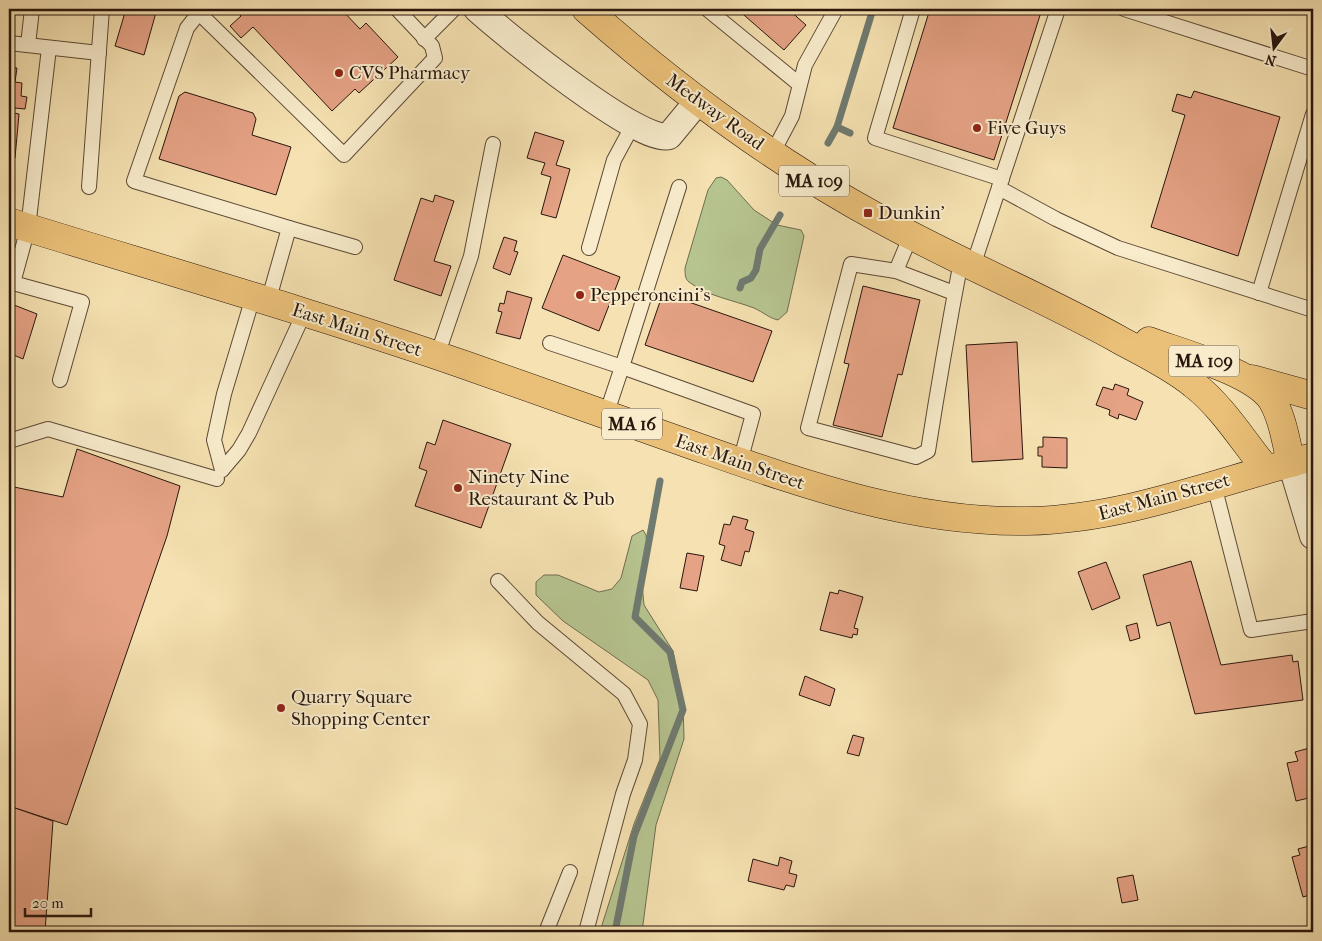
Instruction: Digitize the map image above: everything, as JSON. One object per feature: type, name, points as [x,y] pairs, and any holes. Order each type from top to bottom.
[{"type":"main road","name":"Medway Road","points":[[586,9],[698,101],[772,154],[911,236],[1068,311],[1167,366],[1193,383],[1215,405],[1290,463]]},
{"type":"main road","name":"East Main Street","points":[[19,225],[437,356],[815,488],[926,514],[977,520],[1035,521],[1098,516],[1140,507],[1290,463]]},
{"type":"main road","name":"Medway Road","points":[[1068,311],[1229,370],[1256,384],[1272,400],[1281,421],[1290,463]]},
{"type":"main road","points":[[1229,370],[1313,396]]},
{"type":"street","points":[[477,9],[546,67],[634,123],[664,137],[673,132],[698,101]]},
{"type":"street","points":[[1290,463],[1313,536]]},
{"type":"lane","points":[[28,45],[32,9]]},
{"type":"lane","points":[[89,186],[102,9]]},
{"type":"lane","points":[[356,247],[134,181],[188,28],[200,11],[344,155],[435,58],[434,50],[397,9]]},
{"type":"lane","points":[[424,39],[454,9]]},
{"type":"lane","points":[[707,9],[799,84]]},
{"type":"lane","points":[[772,154],[792,116],[805,65],[836,9]]},
{"type":"lane","points":[[914,9],[875,138],[1000,184],[1118,248],[1313,310]]},
{"type":"lane","points":[[954,293],[896,270],[851,264],[808,428],[916,456],[928,451],[954,293],[1000,184],[1058,9]]},
{"type":"lane","points":[[1124,9],[1313,69]]},
{"type":"lane","points":[[9,43],[99,53]]},
{"type":"lane","points":[[49,48],[19,225],[13,283],[82,302],[60,380]]},
{"type":"lane","points":[[1259,293],[1313,114]]},
{"type":"lane","points":[[589,248],[614,160],[634,123]]},
{"type":"lane","points":[[437,356],[471,256],[493,144]]},
{"type":"lane","points":[[606,415],[679,187]]},
{"type":"lane","points":[[289,228],[224,394],[214,440],[222,470],[239,450],[249,433],[304,314]]},
{"type":"lane","points":[[896,270],[911,236]]},
{"type":"lane","points":[[550,343],[753,414],[740,462]]},
{"type":"lane","points":[[9,441],[48,429],[217,479]]},
{"type":"lane","points":[[1214,484],[1251,630],[1313,621]]},
{"type":"lane","points":[[498,581],[538,623],[624,694],[640,724],[635,760],[623,794],[586,932]]},
{"type":"lane","points":[[546,932],[570,872]]},
{"type":"green space","points":[[721,177],[727,180],[754,210],[777,225],[801,230],[804,236],[787,312],[778,320],[754,308],[704,291],[686,278],[685,268],[708,190],[716,178]]},
{"type":"green space","points":[[643,530],[646,535],[647,545],[642,584],[644,605],[673,651],[683,702],[684,739],[656,825],[642,932],[602,932],[602,925],[634,824],[660,759],[658,700],[648,680],[563,621],[536,595],[536,582],[544,575],[558,575],[599,592],[612,589],[621,578],[632,536]]},
{"type":"building","points":[[126,9],[157,9],[144,55],[115,46]]},
{"type":"building","name":"CVS Pharmacy","points":[[240,9],[341,9],[360,29],[366,23],[398,57],[359,93],[355,89],[332,111],[253,27],[241,38],[230,26],[241,16],[237,12]]},
{"type":"building","points":[[737,9],[788,9],[806,25],[784,50]]},
{"type":"building","points":[[930,9],[1042,9],[994,160],[893,128]]},
{"type":"building","points":[[9,67],[17,68],[15,82],[22,83],[21,96],[27,97],[25,109],[15,108],[14,113],[19,114],[15,158],[9,157]]},
{"type":"building","points":[[1194,91],[1280,117],[1238,256],[1151,227],[1185,115],[1172,111],[1177,94],[1191,98]]},
{"type":"building","points":[[185,92],[253,113],[256,119],[252,135],[291,147],[276,195],[159,159],[179,96]]},
{"type":"building","points":[[535,132],[564,141],[556,165],[570,169],[556,218],[541,214],[551,177],[541,174],[545,163],[527,158]]},
{"type":"building","points":[[435,195],[454,201],[434,261],[451,266],[441,296],[394,280],[421,198],[433,202]]},
{"type":"building","points":[[504,237],[517,241],[514,251],[518,252],[510,275],[493,268]]},
{"type":"building","points":[[563,255],[620,277],[599,331],[542,308]]},
{"type":"building","points":[[863,286],[920,300],[902,375],[898,374],[882,437],[833,425],[849,364],[844,363]]},
{"type":"building","points":[[507,291],[532,298],[520,339],[496,333],[502,312],[498,311],[500,303],[504,304]]},
{"type":"building","points":[[663,293],[772,331],[753,382],[645,345]]},
{"type":"building","points":[[9,303],[37,314],[23,359],[9,353]]},
{"type":"building","points":[[1017,342],[1023,459],[972,462],[966,345]]},
{"type":"building","points":[[1115,384],[1129,389],[1127,395],[1143,402],[1136,420],[1119,414],[1118,419],[1109,415],[1110,410],[1096,405],[1103,387],[1113,390]]},
{"type":"building","name":"Ninety Nine Restaurant & Pub","points":[[443,420],[511,444],[481,528],[415,506],[427,471],[419,468],[427,442],[435,445]]},
{"type":"building","points":[[1043,437],[1067,438],[1067,468],[1042,467],[1042,456],[1038,456],[1038,447],[1043,447]]},
{"type":"building","points":[[77,449],[180,486],[167,536],[67,825],[9,806],[9,486],[63,497]]},
{"type":"building","points":[[733,516],[748,520],[745,529],[754,532],[749,552],[745,551],[741,566],[721,560],[725,546],[719,544],[724,524],[730,525]]},
{"type":"building","points":[[687,553],[704,556],[697,591],[680,588]]},
{"type":"building","points":[[1191,561],[1221,665],[1292,655],[1293,662],[1298,661],[1303,700],[1195,714],[1170,622],[1157,626],[1143,575]]},
{"type":"building","points":[[1106,562],[1120,598],[1092,610],[1078,572]]},
{"type":"building","points":[[839,590],[863,597],[854,628],[858,629],[857,635],[853,634],[852,638],[820,630],[830,592],[838,594]]},
{"type":"building","points":[[1137,623],[1140,638],[1130,641],[1126,626]]},
{"type":"building","points":[[805,676],[835,689],[830,706],[799,695]]},
{"type":"building","points":[[853,735],[864,738],[859,756],[847,753]]},
{"type":"building","points":[[1313,747],[1313,797],[1296,801],[1287,763],[1298,761],[1295,752]]},
{"type":"building","points":[[9,806],[53,821],[45,932],[9,932]]},
{"type":"building","points":[[1313,845],[1313,894],[1303,897],[1292,857],[1300,855],[1298,849]]},
{"type":"building","points":[[780,857],[792,861],[789,873],[797,875],[794,887],[786,885],[784,890],[748,881],[753,859],[778,866]]},
{"type":"building","points":[[1133,875],[1138,900],[1122,903],[1117,878]]},
{"type":"waterway","points":[[828,143],[837,127],[873,9]]},
{"type":"waterway","points":[[837,127],[850,133]]},
{"type":"waterway","points":[[740,288],[742,282],[751,278],[756,270],[760,249],[780,215]]},
{"type":"waterway","points":[[615,932],[634,836],[683,710],[670,652],[635,617],[660,481]]},
{"type":"place","name":"CVS Pharmacy","points":[[339,73]]},
{"type":"place","name":"Five Guys","points":[[977,128]]},
{"type":"place","name":"Dunkin'","points":[[868,213]]},
{"type":"place","name":"Pepperoncini's","points":[[580,295]]},
{"type":"place","name":"Ninety Nine Restaurant & Pub","points":[[458,488]]},
{"type":"place","name":"Quarry Square Shopping Center","points":[[281,708]]}]
